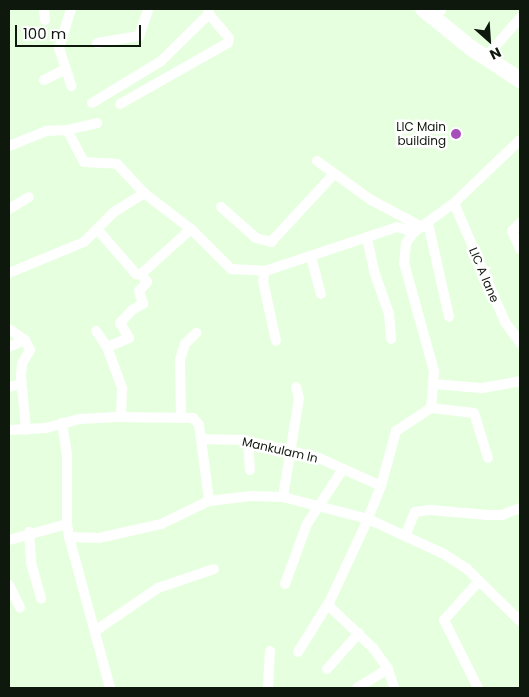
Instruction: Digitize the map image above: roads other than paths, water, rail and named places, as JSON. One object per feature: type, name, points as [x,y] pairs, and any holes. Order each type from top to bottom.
[{"type":"main road","points":[[423,9],[471,48],[520,80]]},
{"type":"main road","points":[[440,9],[492,50],[520,67]]},
{"type":"street","points":[[44,9],[45,20]]},
{"type":"street","points":[[71,9],[59,48],[64,70],[71,86]]},
{"type":"street","points":[[97,43],[139,36],[147,9]]},
{"type":"street","points":[[92,103],[161,61],[208,12],[229,38],[228,43],[120,104]]},
{"type":"street","points":[[492,50],[520,18]]},
{"type":"street","points":[[44,80],[64,70]]},
{"type":"street","points":[[9,146],[46,131],[67,130],[96,123]]},
{"type":"street","points":[[67,130],[84,162],[117,164],[144,193],[191,228],[231,269],[265,272],[397,227],[421,228]]},
{"type":"street","points":[[431,408],[434,371],[404,263],[406,243],[421,228],[454,203],[520,140]]},
{"type":"street","points":[[317,161],[370,200],[421,228],[449,317]]},
{"type":"street","points":[[221,207],[256,238],[271,242],[334,174]]},
{"type":"street","points":[[9,272],[84,242],[114,212],[144,193]]},
{"type":"street","points":[[9,209],[29,197]]},
{"type":"street","name":"LIC A lane","points":[[454,203],[505,322],[520,343]]},
{"type":"street","points":[[520,223],[512,231],[520,249]]},
{"type":"street","points":[[140,274],[191,228]]},
{"type":"street","points":[[97,229],[136,274],[140,274],[146,282],[139,291],[143,304],[132,310],[120,323],[129,338],[107,348]]},
{"type":"street","points":[[367,238],[374,271],[389,314],[391,340]]},
{"type":"street","points":[[311,257],[321,294]]},
{"type":"street","points":[[265,272],[264,281],[276,341]]},
{"type":"street","points":[[9,329],[25,340],[30,350],[22,364],[21,384],[26,430]]},
{"type":"street","points":[[96,331],[107,348],[122,388],[121,417]]},
{"type":"street","points":[[181,418],[180,360],[185,344],[196,333]]},
{"type":"street","points":[[9,347],[25,340]]},
{"type":"street","points":[[433,384],[482,388],[520,381]]},
{"type":"street","points":[[9,387],[21,384]]},
{"type":"street","points":[[283,497],[298,398],[296,387]]},
{"type":"street","points":[[298,652],[329,602],[368,519],[396,431],[431,408],[474,413],[488,458]]},
{"type":"street","points":[[9,430],[26,430],[62,423],[121,417],[196,420],[201,439],[209,501]]},
{"type":"street","points":[[62,423],[67,456],[67,524],[69,538],[110,688]]},
{"type":"street","name":"Mankulam ln","points":[[201,439],[222,438],[291,450],[343,469],[380,486]]},
{"type":"street","points":[[248,442],[250,470]]},
{"type":"street","points":[[285,584],[307,524],[343,469]]},
{"type":"street","points":[[69,538],[100,538],[161,524],[209,501],[251,496],[283,497],[368,519],[406,534],[444,554],[479,581],[520,621]]},
{"type":"street","points":[[406,534],[415,512],[430,510],[502,515],[520,508]]},
{"type":"street","points":[[9,540],[29,532],[67,524]]},
{"type":"street","points":[[29,532],[32,563],[41,599]]},
{"type":"street","points":[[94,631],[158,588],[214,569]]},
{"type":"street","points":[[478,688],[444,620],[479,581]]},
{"type":"street","points":[[9,585],[20,608]]},
{"type":"street","points":[[329,602],[330,608],[359,633],[388,669],[394,688]]},
{"type":"street","points":[[327,669],[359,633]]},
{"type":"street","points":[[268,688],[270,651]]},
{"type":"street","points":[[358,688],[388,669]]},
{"type":"place","name":"LIC Main building","points":[[456,134]]}]
